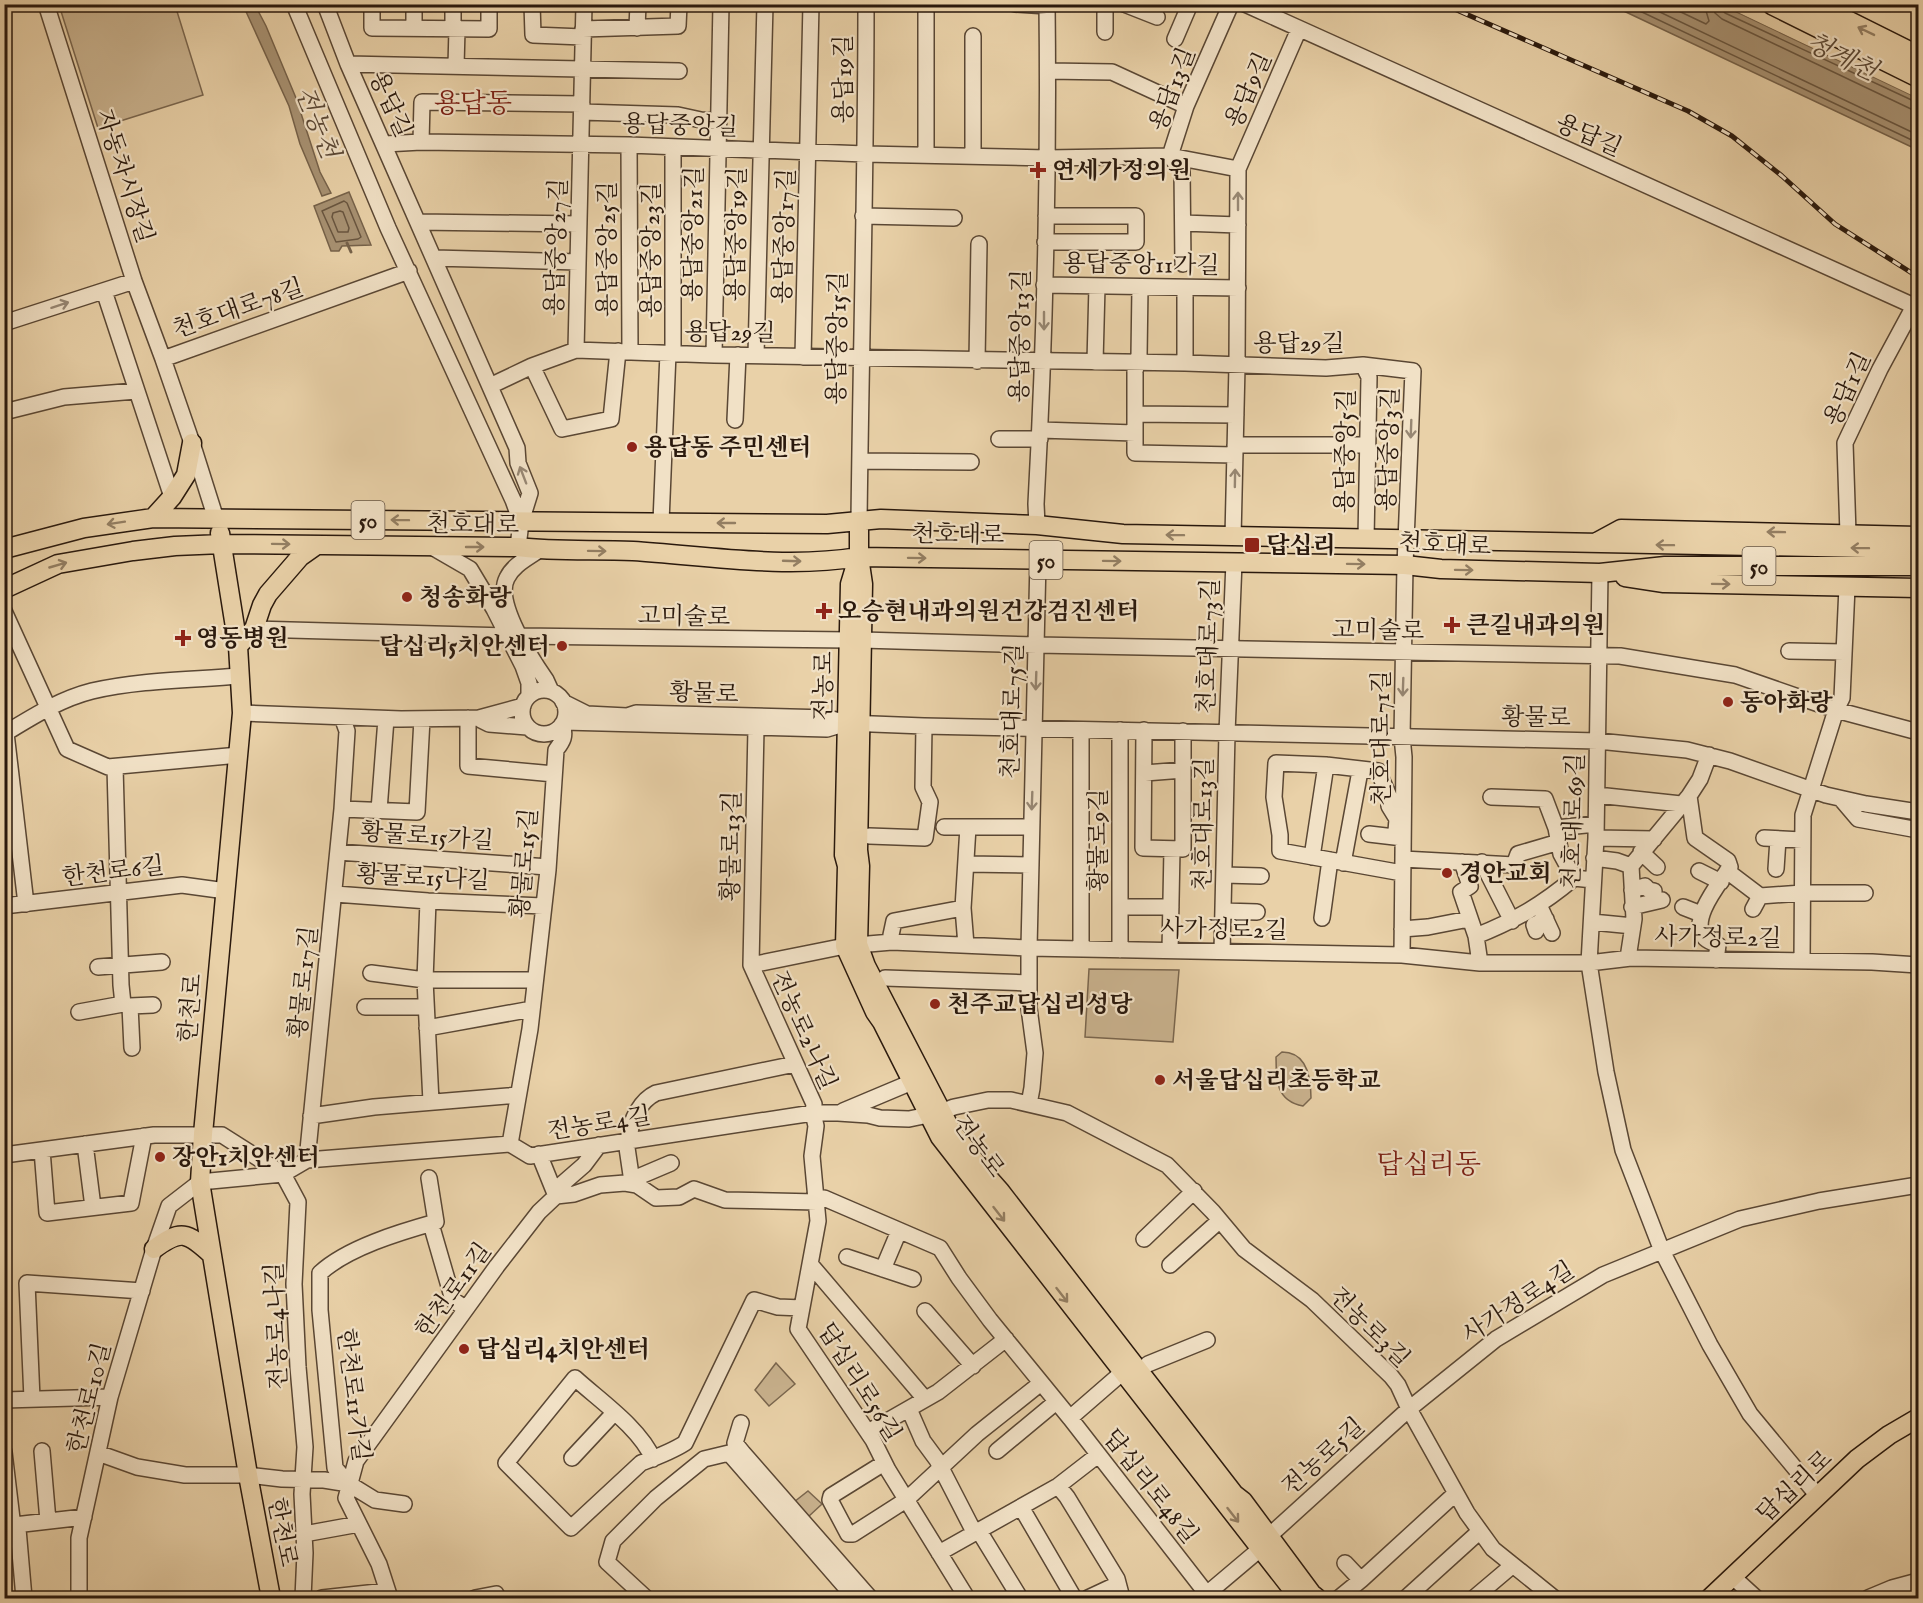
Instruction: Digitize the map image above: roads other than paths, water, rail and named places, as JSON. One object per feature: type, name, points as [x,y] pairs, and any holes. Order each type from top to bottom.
[{"type":"highway","points":[[1773,4],[1918,76]]},
{"type":"highway","points":[[1812,4],[1918,57]]},
{"type":"main road","points":[[153,518],[172,497],[186,475],[192,443]]},
{"type":"main road","name":"천호대로","points":[[4,549],[84,528],[153,518],[827,524],[881,519],[1037,525],[1123,534],[1918,549]]},
{"type":"main road","name":"천호대로78길","points":[[216,519],[222,544]]},
{"type":"main road","name":"용답중앙15길","points":[[859,521],[859,557]]},
{"type":"main road","points":[[1594,543],[1621,529],[1918,536]]},
{"type":"main road","name":"천호대로","points":[[4,589],[58,564],[133,551],[222,544],[518,547],[538,550],[632,551],[719,559],[826,562],[859,557],[1234,562],[1405,565],[1441,569],[1600,573],[1665,566],[1918,566]]},
{"type":"main road","name":"한천로","points":[[222,544],[238,646],[242,713],[202,1134],[200,1182],[248,1475],[271,1599]]},
{"type":"main road","points":[[238,646],[254,629],[261,605],[268,594],[300,558],[317,545]]},
{"type":"main road","name":"전농로","points":[[859,557],[863,584],[855,640],[852,945],[874,1012],[882,1022],[912,1082],[1074,1286],[1126,1353],[1134,1367],[1234,1494],[1250,1510],[1264,1543],[1299,1599]]},
{"type":"main road","points":[[1600,573],[1664,583],[1918,588]]},
{"type":"main road","name":"전농로","points":[[852,945],[893,1016],[936,1113]]},
{"type":"main road","points":[[154,1249],[172,1237],[181,1235],[192,1239],[211,1254]]},
{"type":"main road","name":"답십리로","points":[[1710,1599],[1857,1459],[1889,1435],[1918,1418]]},
{"type":"main road","name":"전농로","points":[[1264,1543],[1317,1599]]},
{"type":"street","name":"자동차시장길","points":[[46,4],[134,281],[163,359]]},
{"type":"street","points":[[294,4],[409,271],[521,522],[518,547]]},
{"type":"street","name":"용답길","points":[[325,4],[348,64],[517,448],[518,463],[530,493],[521,522]]},
{"type":"street","points":[[372,4],[372,28],[455,29],[489,29],[489,4]]},
{"type":"street","points":[[414,4],[414,28]]},
{"type":"street","points":[[453,4],[456,66]]},
{"type":"street","points":[[532,4],[532,35],[678,26],[679,4]]},
{"type":"street","name":"용답중앙27길","points":[[576,350],[584,4]]},
{"type":"street","points":[[637,28],[638,4]]},
{"type":"street","name":"용답중앙21길","points":[[714,355],[721,4]]},
{"type":"street","name":"용답중앙19길","points":[[756,355],[765,4]]},
{"type":"street","name":"용답중앙17길","points":[[803,357],[810,4]]},
{"type":"street","points":[[866,5],[873,4]]},
{"type":"street","points":[[926,4],[926,155]]},
{"type":"street","points":[[1015,4],[1047,5]]},
{"type":"street","points":[[1105,4],[1105,32]]},
{"type":"street","points":[[1124,4],[1157,17]]},
{"type":"street","points":[[1175,39],[1190,4]]},
{"type":"street","name":"용답13길","points":[[1170,156],[1186,106],[1231,4]]},
{"type":"street","name":"용답길","points":[[1245,4],[1914,306]]},
{"type":"street","name":"용답19길","points":[[866,5],[866,154]]},
{"type":"street","name":"용답중앙13길","points":[[1037,525],[1044,360],[1047,5]]},
{"type":"street","name":"용답9길","points":[[1238,169],[1299,29]]},
{"type":"street","points":[[973,36],[973,155]]},
{"type":"street","points":[[348,64],[679,71]]},
{"type":"street","points":[[1048,71],[1112,72],[1186,106]]},
{"type":"street","points":[[421,142],[422,102],[582,108],[678,115],[718,121]]},
{"type":"street","name":"용답중앙길","points":[[385,144],[421,142],[629,146],[1047,158],[1170,156],[1238,169]]},
{"type":"street","name":"용답중앙25길","points":[[532,366],[562,429],[611,419],[624,352],[629,146]]},
{"type":"street","name":"용답중앙23길","points":[[661,522],[671,354],[673,147]]},
{"type":"street","name":"용답중앙15길","points":[[859,521],[862,216],[866,154]]},
{"type":"street","points":[[1170,156],[1182,171],[1183,264]]},
{"type":"street","points":[[1233,537],[1238,169]]},
{"type":"street","points":[[862,216],[954,218]]},
{"type":"street","name":"용답중앙13길","points":[[1045,242],[1136,242],[1136,216],[1046,216]]},
{"type":"street","points":[[418,222],[579,224]]},
{"type":"street","points":[[1183,223],[1238,225]]},
{"type":"street","points":[[977,361],[979,244]]},
{"type":"street","points":[[434,258],[578,262]]},
{"type":"street","name":"천호대로78길","points":[[216,519],[163,359],[409,271]]},
{"type":"street","points":[[4,323],[134,281]]},
{"type":"street","name":"용답중앙11가길","points":[[1044,285],[1238,288]]},
{"type":"street","points":[[1095,362],[1097,286]]},
{"type":"street","points":[[1140,288],[1135,460],[1235,450],[1368,445]]},
{"type":"street","points":[[1185,288],[1185,363]]},
{"type":"street","points":[[104,291],[172,497]]},
{"type":"street","name":"용답1길","points":[[1848,534],[1845,443],[1880,369],[1914,306]]},
{"type":"street","name":"용답29길","points":[[490,386],[532,366],[576,350],[977,361],[1185,363],[1326,369],[1363,365],[1413,371]]},
{"type":"street","points":[[735,420],[738,355]]},
{"type":"street","name":"용답중앙5길","points":[[1363,365],[1369,376],[1366,539]]},
{"type":"street","name":"용답중앙3길","points":[[1405,565],[1413,371]]},
{"type":"street","points":[[4,412],[64,397],[136,390]]},
{"type":"street","points":[[1135,414],[1236,415]]},
{"type":"street","name":"용답중앙13길","points":[[1040,435],[1135,433]]},
{"type":"street","points":[[999,439],[1040,435]]},
{"type":"street","points":[[860,461],[971,462]]},
{"type":"street","points":[[432,547],[470,569],[546,680],[551,692]]},
{"type":"street","points":[[504,618],[505,580],[513,569],[538,550]]},
{"type":"street","name":"천호대로75길","points":[[1029,1104],[1035,1053],[1029,1008],[1029,948],[1038,560]]},
{"type":"street","name":"천호대로73길","points":[[1227,733],[1234,562]]},
{"type":"street","name":"천호대로71길","points":[[1402,955],[1403,866],[1399,838],[1404,757],[1402,737],[1405,565]]},
{"type":"street","name":"천호대로69길","points":[[1589,963],[1596,831],[1600,573]]},
{"type":"street","points":[[1802,961],[1803,815],[1836,710],[1842,698],[1847,587]]},
{"type":"street","points":[[4,611],[67,749],[108,767],[239,755]]},
{"type":"street","name":"고미술로","points":[[254,629],[514,636],[855,640],[1620,656],[1735,675],[1836,710],[1918,732]]},
{"type":"street","points":[[514,636],[529,683],[521,703]]},
{"type":"street","points":[[1789,651],[1844,652]]},
{"type":"street","points":[[524,672],[520,689],[522,717],[527,727]]},
{"type":"street","points":[[26,904],[5,733],[48,708],[90,692],[133,684],[239,676]]},
{"type":"street","points":[[242,713],[423,719],[473,718],[521,703],[539,691],[551,692],[563,702],[566,714],[563,723],[554,732],[542,735]]},
{"type":"street","name":"황물로","points":[[563,702],[587,714],[627,716],[636,713],[828,718],[853,723],[924,726],[1598,741],[1664,747],[1709,755],[1841,799],[1918,812]]},
{"type":"street","name":"황물로17길","points":[[307,1160],[342,809],[347,731],[342,717]]},
{"type":"street","points":[[379,810],[386,718]]},
{"type":"street","points":[[473,718],[489,724],[527,727],[559,746],[579,728],[591,724]]},
{"type":"street","points":[[473,718],[468,766],[554,774]]},
{"type":"street","points":[[342,809],[417,812],[423,719]]},
{"type":"street","name":"황물로","points":[[563,723],[827,729],[853,723]]},
{"type":"street","name":"황물로15길","points":[[510,1144],[532,1009],[548,867],[554,774],[559,746],[565,734],[563,723]]},
{"type":"street","points":[[869,836],[925,838],[930,802],[923,787],[924,726]]},
{"type":"street","name":"황물로13길","points":[[751,965],[756,728]]},
{"type":"street","name":"황물로9길","points":[[1120,729],[1120,950]]},
{"type":"street","points":[[1081,730],[1082,949]]},
{"type":"street","points":[[1144,730],[1143,848],[1172,849],[1183,849],[1183,731]]},
{"type":"street","name":"천호대로13길","points":[[1222,952],[1227,733]]},
{"type":"street","points":[[1628,958],[1636,918],[1631,866],[1700,779],[1709,755]]},
{"type":"street","points":[[1399,838],[1397,819],[1389,806],[1389,795],[1378,771],[1360,771],[1326,765],[1276,763],[1274,797],[1280,851],[1336,862],[1403,866],[1462,862],[1514,865],[1518,854],[1550,838],[1596,831],[1654,839]]},
{"type":"street","points":[[1312,857],[1326,765]]},
{"type":"street","points":[[115,766],[121,965],[132,1048]]},
{"type":"street","points":[[1145,773],[1183,770]]},
{"type":"street","points":[[1322,918],[1360,771]]},
{"type":"street","points":[[1596,795],[1685,800]]},
{"type":"street","points":[[1491,797],[1545,799],[1550,838],[1574,878]]},
{"type":"street","points":[[1841,799],[1858,819],[1918,830]]},
{"type":"street","points":[[1685,800],[1695,838],[1728,861],[1730,867],[1701,914],[1700,926],[1705,938],[1721,949]]},
{"type":"street","points":[[944,827],[1031,827]]},
{"type":"street","points":[[966,945],[963,908],[968,827]]},
{"type":"street","name":"천호대로71길","points":[[1369,834],[1399,838]]},
{"type":"street","points":[[1776,869],[1771,838],[1802,840]]},
{"type":"street","points":[[1170,951],[1172,849]]},
{"type":"street","name":"황물로15가길","points":[[338,852],[548,867]]},
{"type":"street","points":[[1641,852],[1657,867]]},
{"type":"street","points":[[1594,858],[1617,861],[1631,866]]},
{"type":"street","points":[[1462,862],[1470,886],[1461,892],[1476,936],[1480,963]]},
{"type":"street","points":[[1482,862],[1512,921]]},
{"type":"street","points":[[966,864],[1031,865]]},
{"type":"street","points":[[1699,871],[1724,877],[1756,903],[1802,893],[1865,892]]},
{"type":"street","points":[[1224,875],[1261,876]]},
{"type":"street","points":[[1574,878],[1593,880]]},
{"type":"street","points":[[1536,931],[1534,925],[1546,919],[1574,878]]},
{"type":"street","name":"한천로6길","points":[[4,906],[182,885],[226,891]]},
{"type":"street","points":[[1592,922],[1636,918],[1658,895],[1649,891],[1645,886],[1632,890]]},
{"type":"street","name":"황물로15나길","points":[[335,894],[543,906]]},
{"type":"street","points":[[428,901],[425,1007],[431,1102]]},
{"type":"street","points":[[1120,907],[1171,908]]},
{"type":"street","points":[[1683,907],[1701,914]]},
{"type":"street","points":[[892,942],[894,921],[963,908]]},
{"type":"street","points":[[1223,911],[1257,912]]},
{"type":"street","points":[[1402,929],[1428,927],[1469,919]]},
{"type":"street","points":[[1476,936],[1512,921],[1546,919]]},
{"type":"street","name":"사가정로2길","points":[[751,965],[852,945],[892,942],[1029,948],[1402,955],[1480,963],[1589,963],[1721,949],[1802,961],[1918,965]]},
{"type":"street","points":[[98,967],[162,962]]},
{"type":"street","points":[[1589,963],[1606,1072],[1623,1150],[1662,1251],[1710,1345],[1750,1414],[1818,1496]]},
{"type":"street","name":"전농로2나길","points":[[751,965],[814,1104],[813,1113]]},
{"type":"street","points":[[371,973],[425,980],[535,980]]},
{"type":"street","points":[[885,978],[1029,983]]},
{"type":"street","points":[[79,1012],[127,1005],[153,1005]]},
{"type":"street","points":[[365,1007],[425,1007]]},
{"type":"street","points":[[427,1028],[532,1009]]},
{"type":"street","points":[[636,1185],[626,1141],[630,1136],[630,1128],[638,1111],[648,1097],[795,1064]]},
{"type":"street","points":[[838,1113],[872,1101],[912,1082]]},
{"type":"street","points":[[311,1116],[374,1107],[519,1095]]},
{"type":"street","name":"전농로3길","points":[[936,1113],[988,1100],[1011,1100],[1029,1104],[1067,1113],[1167,1165],[1194,1191],[1244,1249],[1312,1300],[1374,1358],[1398,1385],[1456,1492],[1493,1549],[1554,1599]]},
{"type":"street","name":"전농로4길","points":[[200,1182],[283,1174],[307,1160],[510,1144],[530,1156],[813,1113],[909,1119],[936,1113]]},
{"type":"street","name":"답십리로56길","points":[[813,1113],[816,1126],[812,1156],[818,1221],[798,1329],[868,1432],[906,1500],[967,1599]]},
{"type":"street","points":[[4,1155],[144,1136],[222,1135],[283,1174]]},
{"type":"street","points":[[42,1150],[47,1213],[131,1203],[144,1136]]},
{"type":"street","points":[[85,1144],[93,1207]]},
{"type":"street","name":"한천로11길","points":[[349,1484],[356,1461],[466,1309],[539,1212],[556,1196],[561,1185],[584,1165],[599,1145]]},
{"type":"street","points":[[539,1154],[556,1196],[574,1194],[600,1185],[625,1183],[636,1185],[656,1198],[678,1197],[694,1189],[725,1200],[817,1202]]},
{"type":"street","points":[[636,1185],[638,1177],[671,1163]]},
{"type":"street","name":"전농로4나길","points":[[283,1174],[298,1202],[294,1284],[297,1367],[305,1447],[303,1479]]},
{"type":"street","points":[[429,1178],[436,1222],[431,1224],[453,1300],[466,1309]]},
{"type":"street","name":"한천로10길","points":[[79,1599],[79,1538],[111,1397],[154,1249],[170,1206],[200,1182]]},
{"type":"street","name":"사가정로4길","points":[[1409,1409],[1496,1339],[1603,1275],[1740,1220],[1819,1201],[1918,1185]]},
{"type":"street","points":[[1144,1239],[1194,1191]]},
{"type":"street","name":"답십리로48길","points":[[817,1202],[824,1198],[940,1248],[959,1278],[1070,1418],[1206,1597]]},
{"type":"street","points":[[1170,1265],[1220,1221]]},
{"type":"street","name":"한천로11가길","points":[[349,1484],[335,1468],[320,1310],[320,1273],[345,1256],[405,1230],[431,1224]]},
{"type":"street","points":[[883,1269],[899,1231]]},
{"type":"street","points":[[847,1257],[914,1279]]},
{"type":"street","points":[[810,1265],[925,1399]]},
{"type":"street","points":[[32,1400],[27,1283],[142,1291]]},
{"type":"street","points":[[654,1459],[650,1450],[631,1428],[575,1378],[506,1463],[571,1528],[641,1463],[654,1459],[670,1453],[685,1443],[754,1300],[778,1307],[802,1308]]},
{"type":"street","points":[[925,1311],[973,1366]]},
{"type":"street","points":[[868,1432],[925,1399],[973,1366],[1006,1339]]},
{"type":"street","points":[[1070,1418],[1134,1367],[1207,1340]]},
{"type":"street","points":[[906,1500],[941,1466],[1041,1383]]},
{"type":"street","points":[[4,1400],[111,1397]]},
{"type":"street","points":[[997,1451],[1056,1402]]},
{"type":"street","points":[[909,1409],[923,1441],[941,1466],[972,1528],[979,1531],[1020,1599]]},
{"type":"street","name":"전농로5길","points":[[1264,1543],[1409,1409]]},
{"type":"street","points":[[572,1458],[614,1413]]},
{"type":"street","points":[[741,1423],[735,1443],[742,1453],[870,1599]]},
{"type":"street","name":"한천로10길","points":[[42,1451],[48,1521]]},
{"type":"street","points":[[4,1452],[12,1519],[10,1526]]},
{"type":"street","name":"한천로","points":[[98,1453],[137,1467],[185,1475],[248,1475]]},
{"type":"street","points":[[646,1599],[607,1562],[613,1541],[656,1497],[704,1459],[729,1453],[855,1599]]},
{"type":"street","points":[[939,1553],[1058,1486],[1098,1455]]},
{"type":"street","name":"답십리로56길","points":[[884,1462],[831,1496],[830,1500],[848,1534],[853,1534],[906,1500]]},
{"type":"street","points":[[248,1475],[349,1484],[375,1500],[404,1504]]},
{"type":"street","points":[[303,1479],[303,1599]]},
{"type":"street","points":[[322,1599],[389,1595],[379,1564],[346,1498],[349,1484]]},
{"type":"street","points":[[1058,1486],[1067,1497],[1120,1591],[1088,1599]]},
{"type":"street","points":[[1339,1599],[1456,1492]]},
{"type":"street","points":[[1021,1507],[1074,1599]]},
{"type":"street","points":[[10,1526],[84,1518]]},
{"type":"street","points":[[304,1534],[359,1524]]},
{"type":"street","points":[[10,1526],[18,1529],[24,1599]]},
{"type":"street","points":[[1406,1599],[1480,1531]]},
{"type":"street","points":[[1206,1597],[1264,1543]]},
{"type":"street","points":[[1346,1563],[1361,1580]]},
{"type":"street","points":[[1474,1599],[1513,1565]]},
{"type":"street","points":[[1733,1577],[1756,1599]]},
{"type":"street","points":[[1868,1599],[1892,1588],[1918,1581]]},
{"type":"street","points":[[475,1599],[496,1594],[498,1599]]},
{"type":"water","points":[[243,5],[255,5],[266,26],[296,98],[320,172],[331,193],[322,196],[300,144],[289,106]]},
{"type":"water","name":"청계천","points":[[1611,5],[1722,5],[1918,98],[1918,150]]},
{"type":"water","points":[[349,192],[371,245],[342,246],[339,251],[331,251],[314,206]]},
{"type":"waterway","name":"전농천","points":[[347,243],[351,252]]},
{"type":"railway","points":[[1443,4],[1688,111],[1732,136],[1782,176],[1835,224],[1918,277]]},
{"type":"place","name":"연세가정의원","points":[[1038,170]]},
{"type":"place","name":"용답동 주민센터","points":[[632,447]]},
{"type":"place","name":"답십리","points":[[1252,545]]},
{"type":"place","name":"청송화랑","points":[[407,597]]},
{"type":"place","name":"오승현내과의원건강검진센터","points":[[824,611]]},
{"type":"place","name":"큰길내과의원","points":[[1452,625]]},
{"type":"place","name":"영동병원","points":[[183,638]]},
{"type":"place","name":"답십리5치안센터","points":[[562,646]]},
{"type":"place","name":"동아화랑","points":[[1728,702]]},
{"type":"place","name":"경안교회","points":[[1447,873]]},
{"type":"place","name":"천주교답십리성당","points":[[935,1004]]},
{"type":"place","name":"서울답십리초등학교","points":[[1160,1080]]},
{"type":"place","name":"장안1치안센터","points":[[160,1157]]},
{"type":"place","name":"답십리4치안센터","points":[[464,1349]]},
{"type":"district","name":"용답동","points":[[473,103]]},
{"type":"district","name":"답십리동","points":[[1429,1164]]}]
